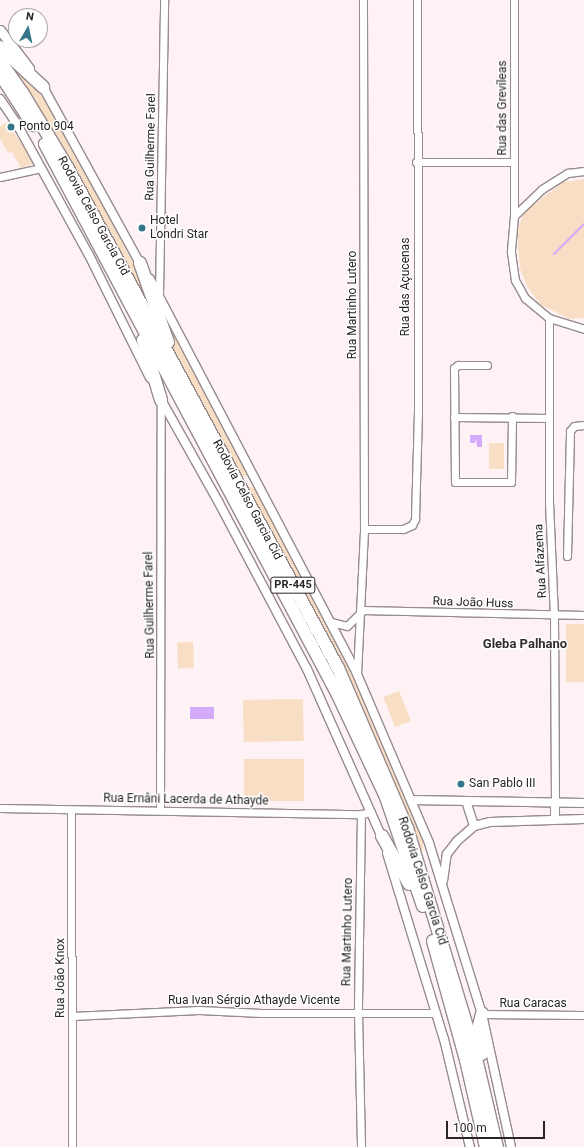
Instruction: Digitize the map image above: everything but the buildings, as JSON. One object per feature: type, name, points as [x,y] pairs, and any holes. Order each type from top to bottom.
[{"type":"highway","points":[[0,47],[43,87]]},
{"type":"highway","name":"Rodovia Celso Garcia Cid","points":[[0,61],[22,92],[66,165],[338,668],[404,821],[488,1103],[497,1147]]},
{"type":"highway","name":"Rodovia Celso Garcia Cid","points":[[0,74],[40,136],[337,693],[386,797],[428,921],[479,1111],[486,1147]]},
{"type":"highway","points":[[0,87],[40,136]]},
{"type":"highway","points":[[140,263],[176,368]]},
{"type":"highway","points":[[136,316],[161,400]]},
{"type":"highway","points":[[382,836],[428,921]]},
{"type":"highway","points":[[482,1014],[478,1029],[488,1103]]},
{"type":"highway","points":[[479,1111],[480,1147]]},
{"type":"main road","name":"Rodovia Celso Garcia Cid","points":[[0,30],[43,87]]},
{"type":"street","name":"Rua Guilherme Farel","points":[[159,295],[164,0]]},
{"type":"street","name":"Rua Martinho Lutero","points":[[362,610],[364,530],[363,0]]},
{"type":"street","name":"Rua das Açucenas","points":[[364,530],[403,528],[412,525],[416,519],[418,412],[416,0]]},
{"type":"street","name":"Rua das Grevíleas","points":[[514,0],[514,216],[511,252],[515,280],[525,298],[548,318]]},
{"type":"street","name":"Rodovia Celso Garcia Cid","points":[[43,87],[159,295],[357,674],[411,800],[442,884],[482,1014],[511,1147]]},
{"type":"street","name":"Rodovia Celso Garcia Cid","points":[[0,99],[42,168],[89,255],[161,400],[219,503],[307,668],[382,836],[436,1013],[470,1147]]},
{"type":"street","points":[[416,162],[514,162]]},
{"type":"street","points":[[0,177],[42,168]]},
{"type":"street","points":[[514,216],[542,189],[568,173],[584,171]]},
{"type":"street","points":[[548,318],[584,329]]},
{"type":"street","name":"Rua Alfazema","points":[[548,318],[549,502],[554,615],[555,803]]},
{"type":"street","points":[[487,365],[458,366],[454,368],[454,481],[511,482],[512,416]]},
{"type":"street","name":"Rua Guilherme Farel","points":[[160,810],[161,400]]},
{"type":"street","points":[[454,417],[512,416],[549,418]]},
{"type":"street","points":[[567,556],[570,431],[574,426],[584,425]]},
{"type":"street","points":[[331,622],[347,626],[362,610]]},
{"type":"street","points":[[357,674],[362,610]]},
{"type":"street","name":"Rua João Huss","points":[[362,610],[584,615]]},
{"type":"street","points":[[411,800],[584,803]]},
{"type":"street","points":[[466,801],[474,826]]},
{"type":"street","points":[[555,803],[555,819]]},
{"type":"street","name":"Rua Ernâni Lacerda de Athayde","points":[[0,808],[361,814],[370,812]]},
{"type":"street","name":"Rua João Knox","points":[[71,810],[72,1147]]},
{"type":"street","name":"Rua Martinho Lutero","points":[[361,814],[358,1013],[361,1147]]},
{"type":"street","points":[[442,884],[447,854],[457,841],[474,826],[490,822],[584,819]]},
{"type":"street","name":"Rua Ivan Sérgio Athayde Vicente","points":[[72,1016],[199,1010],[261,1013],[436,1013]]},
{"type":"street","name":"Rua Caracas","points":[[482,1014],[584,1015]]},
{"type":"shaded area","points":[[6,61],[35,86],[54,113],[144,284],[166,340]]},
{"type":"shaded area","points":[[7,122],[34,163],[21,168],[12,152],[8,153],[0,139],[0,126]]},
{"type":"shaded area","points":[[584,179],[584,318],[569,319],[540,304],[528,288],[520,269],[517,232],[524,212],[563,182]]},
{"type":"shaded area","points":[[170,328],[249,476],[238,477],[175,355]]},
{"type":"shaded area","points":[[470,435],[482,435],[482,447],[477,447],[476,439],[475,443],[470,443]]},
{"type":"shaded area","points":[[489,443],[504,443],[504,469],[489,469]]},
{"type":"shaded area","points":[[245,485],[256,489],[363,697],[394,769],[391,772],[396,772],[423,840],[423,850],[419,854]]},
{"type":"shaded area","points":[[566,624],[584,624],[584,682],[566,682]]},
{"type":"shaded area","points":[[193,642],[194,668],[178,669],[177,643]]},
{"type":"shaded area","points":[[399,691],[411,721],[395,727],[383,697]]},
{"type":"shaded area","points":[[303,699],[304,741],[244,742],[243,700]]},
{"type":"shaded area","points":[[190,707],[214,707],[214,719],[190,719]]},
{"type":"shaded area","points":[[244,759],[304,759],[304,801],[244,801]]},
{"type":"waterway","points":[[554,254],[584,224]]},
{"type":"place","name":"Ponto 904","points":[[11,127]]},
{"type":"place","name":"Hotel Londri Star","points":[[142,228]]},
{"type":"place","name":"San Pablo III","points":[[461,784]]},
{"type":"district","name":"Gleba Palhano","points":[[525,644]]}]
